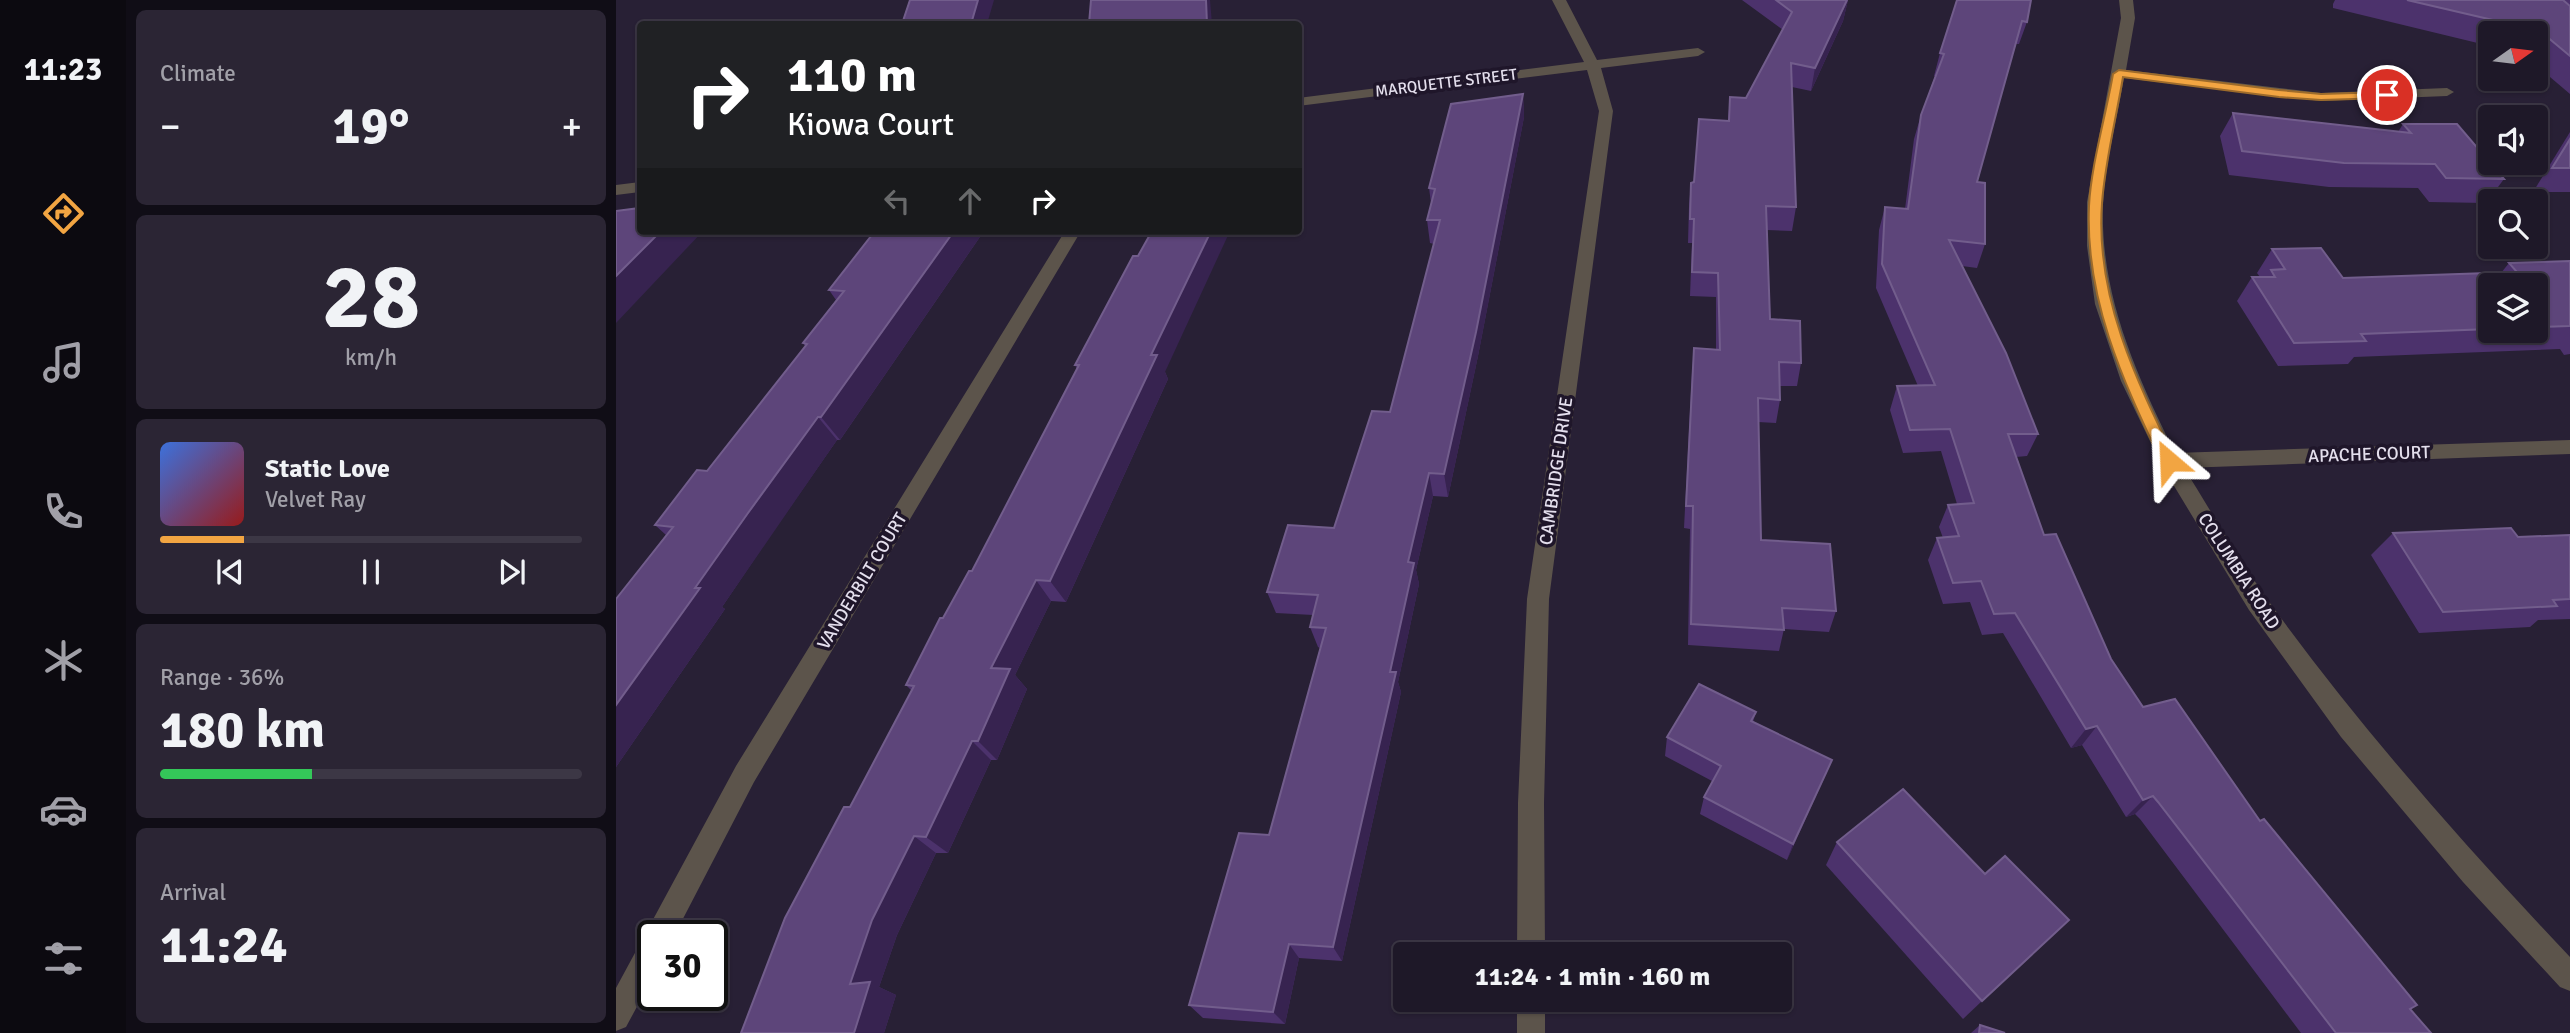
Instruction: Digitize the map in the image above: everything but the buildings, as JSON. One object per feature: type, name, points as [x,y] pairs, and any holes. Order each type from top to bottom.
[{"type":"street","name":"CAMBRIDGE DRIVE","points":[[1531,942],[1531,803],[1538,599],[1606,111],[1593,64],[1576,37],[1559,0]]},
{"type":"street","name":"COLUMBIA ROAD","points":[[2126,0],[2129,18],[2095,202],[2095,246],[2104,304],[2130,382],[2169,461],[2257,603],[2350,729],[2472,873],[2570,977]]},
{"type":"street","name":"MARQUETTE STREET","points":[[1302,101],[1698,52]]},
{"type":"street","points":[[2119,74],[2321,97],[2447,92]]},
{"type":"street","points":[[616,190],[637,187]]},
{"type":"street","name":"VANDERBILT COURT","points":[[667,920],[745,774],[1071,235]]},
{"type":"street","name":"APACHE COURT","points":[[2169,461],[2570,447]]},
{"type":"street","points":[[616,1017],[637,978]]},
{"type":"street","points":[[1531,1012],[1531,1033]]},
{"type":"route","points":[[2169,461],[2130,382],[2104,304],[2095,246],[2095,202],[2119,74],[2279,94],[2321,97],[2387,95]]}]
